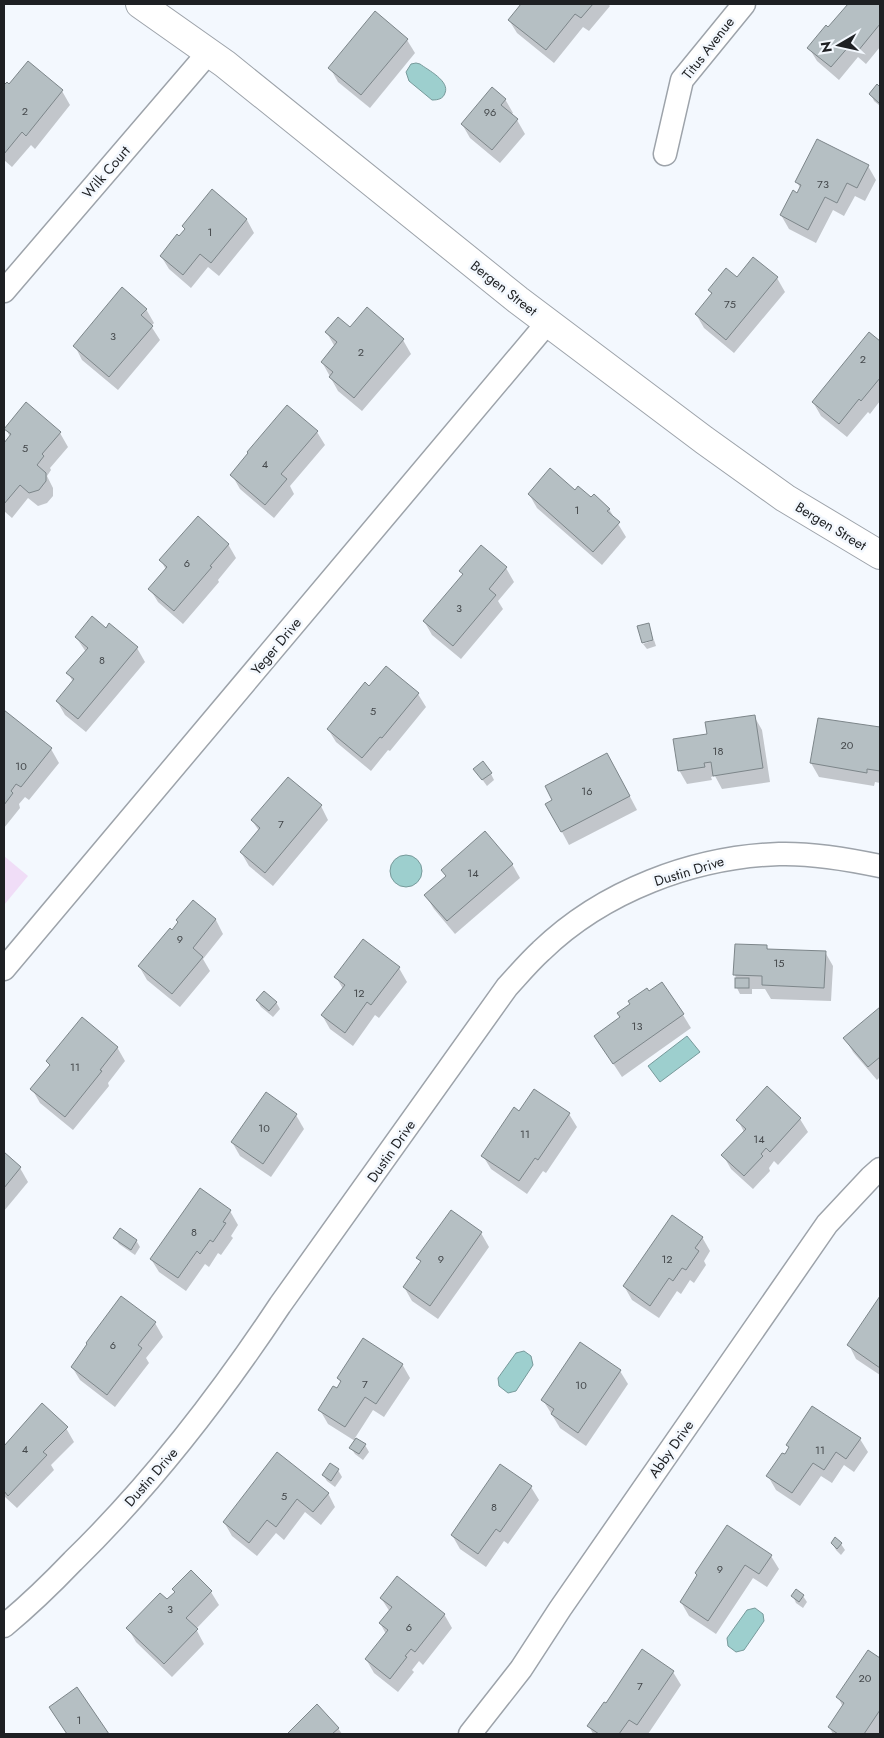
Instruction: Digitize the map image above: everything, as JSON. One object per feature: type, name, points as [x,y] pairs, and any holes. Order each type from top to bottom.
[{"type":"street","name":"Bergen Street","points":[[140,4],[209,52],[518,300],[704,440],[785,498],[880,554]]},
{"type":"street","name":"Titus Avenue","points":[[665,154],[682,80],[744,4]]},
{"type":"street","name":"Wilk Court","points":[[4,292],[209,52]]},
{"type":"street","name":"Yeger Drive","points":[[4,969],[548,322]]},
{"type":"street","name":"Dustin Drive","points":[[4,1626],[29,1606],[107,1528],[179,1444],[246,1356],[507,987],[542,950],[582,918],[626,892],[679,871],[728,859],[779,854],[830,856],[880,866]]},
{"type":"street","name":"Abby Drive","points":[[470,1734],[521,1669],[827,1224],[870,1177],[880,1169]]},
{"type":"shaded area","points":[[416,63],[428,69],[444,84],[446,89],[442,98],[432,100],[409,81],[406,72],[411,64]]},
{"type":"shaded area","points":[[406,855],[417,860],[422,871],[417,882],[406,887],[395,882],[390,871],[395,860]]},
{"type":"shaded area","points":[[4,856],[28,876],[4,905]]},
{"type":"shaded area","points":[[687,1036],[700,1052],[660,1082],[648,1066]]},
{"type":"shaded area","points":[[524,1351],[531,1356],[533,1365],[516,1391],[508,1393],[499,1386],[498,1378],[516,1353]]},
{"type":"shaded area","points":[[755,1608],[763,1614],[764,1621],[744,1650],[736,1652],[728,1646],[727,1638],[747,1610]]},
{"type":"building","points":[[521,4],[593,4],[581,18],[575,14],[546,50],[508,20]]},
{"type":"building","points":[[848,4],[880,4],[880,24],[858,51],[850,45],[831,67],[807,48],[826,25],[828,27]]},
{"type":"building","points":[[375,11],[408,39],[361,95],[328,68]]},
{"type":"building","points":[[28,61],[63,90],[26,136],[22,132],[4,154],[4,85],[7,82],[9,84]]},
{"type":"building","points":[[877,84],[880,87],[880,104],[869,94]]},
{"type":"building","points":[[492,87],[506,99],[501,105],[518,119],[492,150],[461,124]]},
{"type":"building","points":[[817,139],[869,165],[857,188],[847,183],[837,203],[825,197],[808,230],[780,215],[793,190],[797,193],[801,185],[795,182]]},
{"type":"building","points":[[212,189],[247,219],[211,263],[200,254],[183,275],[160,256],[177,234],[179,236],[185,229],[182,226]]},
{"type":"building","points":[[753,257],[778,277],[726,340],[695,314],[712,293],[708,290],[726,268],[737,277]]},
{"type":"building","points":[[122,287],[147,309],[141,315],[153,326],[109,377],[73,346]]},
{"type":"building","points":[[367,307],[404,339],[354,398],[329,377],[333,372],[321,362],[337,342],[325,332],[338,317],[350,327]]},
{"type":"building","points":[[869,332],[880,341],[880,378],[861,401],[859,399],[839,424],[812,402]]},
{"type":"building","points":[[26,402],[61,432],[42,454],[44,456],[37,465],[46,473],[46,481],[39,490],[29,493],[20,485],[4,504],[4,443],[11,434],[4,429]]},
{"type":"building","points":[[287,405],[318,431],[281,474],[287,479],[265,505],[230,475]]},
{"type":"building","points":[[550,468],[575,490],[578,486],[591,497],[594,494],[610,509],[607,511],[620,522],[593,552],[528,494]]},
{"type":"building","points":[[198,516],[229,544],[174,611],[148,589],[167,567],[159,560]]},
{"type":"building","points":[[481,545],[507,567],[489,589],[496,595],[453,646],[423,621],[463,574],[459,571]]},
{"type":"building","points":[[92,616],[106,628],[109,623],[138,647],[78,719],[56,701],[74,679],[66,673],[88,648],[75,637]]},
{"type":"building","points":[[649,623],[653,640],[642,643],[637,626]]},
{"type":"building","points":[[386,666],[419,693],[382,738],[380,737],[362,758],[327,729],[365,682],[369,686]]},
{"type":"building","points":[[4,710],[52,748],[21,787],[16,784],[11,791],[13,793],[4,805]]},
{"type":"building","points":[[755,715],[763,768],[713,776],[711,762],[704,763],[705,767],[678,771],[673,739],[707,734],[705,722]]},
{"type":"building","points":[[818,718],[880,727],[880,771],[867,769],[867,773],[810,763]]},
{"type":"building","points":[[607,753],[630,796],[561,832],[545,804],[552,800],[545,786]]},
{"type":"building","points":[[483,761],[492,773],[482,780],[473,769]]},
{"type":"building","points":[[288,777],[322,805],[265,873],[240,852],[260,828],[251,820]]},
{"type":"building","points":[[485,831],[513,864],[447,921],[424,895],[446,876],[441,870]]},
{"type":"building","points":[[193,900],[216,919],[193,948],[203,957],[172,994],[138,966],[170,928],[172,930],[178,922],[176,920]]},
{"type":"building","points":[[363,939],[400,967],[371,1005],[367,1002],[345,1033],[321,1015],[345,985],[334,977]]},
{"type":"building","points":[[735,944],[767,945],[767,949],[826,951],[824,988],[762,985],[762,976],[733,975]]},
{"type":"building","points":[[735,978],[749,978],[749,988],[735,988]]},
{"type":"building","points":[[662,982],[684,1014],[613,1064],[594,1036],[620,1017],[617,1013],[630,1004],[628,1001],[647,988],[649,991]]},
{"type":"building","points":[[264,991],[277,1002],[269,1011],[256,1000]]},
{"type":"building","points":[[880,1007],[880,1057],[868,1067],[843,1038]]},
{"type":"building","points":[[82,1017],[118,1047],[100,1070],[102,1071],[65,1117],[30,1089],[50,1065],[46,1061]]},
{"type":"building","points":[[767,1086],[801,1118],[770,1152],[766,1148],[761,1154],[763,1156],[744,1176],[721,1155],[746,1129],[736,1120]]},
{"type":"building","points":[[534,1089],[570,1113],[538,1160],[535,1158],[519,1181],[481,1156],[514,1107],[519,1111]]},
{"type":"building","points":[[266,1092],[297,1114],[263,1164],[231,1142]]},
{"type":"building","points":[[4,1152],[21,1167],[4,1188]]},
{"type":"building","points":[[200,1188],[231,1210],[223,1222],[226,1223],[213,1242],[210,1240],[200,1254],[197,1251],[178,1278],[150,1259]]},
{"type":"building","points":[[451,1210],[482,1232],[430,1306],[403,1287],[421,1261],[416,1258]]},
{"type":"building","points":[[672,1215],[703,1237],[695,1248],[699,1251],[686,1270],[682,1268],[673,1281],[669,1278],[650,1306],[623,1286]]},
{"type":"building","points":[[120,1228],[137,1240],[131,1250],[113,1238]]},
{"type":"building","points":[[121,1296],[156,1322],[138,1345],[142,1348],[107,1395],[71,1367],[86,1343]]},
{"type":"building","points":[[880,1296],[880,1368],[847,1345]]},
{"type":"building","points":[[363,1338],[403,1364],[376,1404],[365,1397],[345,1427],[318,1410],[333,1386],[337,1388],[341,1381],[337,1378]]},
{"type":"building","points":[[580,1342],[621,1370],[578,1433],[551,1414],[554,1409],[541,1400]]},
{"type":"building","points":[[42,1403],[68,1427],[43,1452],[47,1455],[8,1496],[4,1491],[4,1446]]},
{"type":"building","points":[[812,1406],[861,1438],[846,1459],[836,1452],[824,1470],[813,1463],[792,1493],[766,1476],[782,1453],[785,1454],[789,1447],[786,1445]]},
{"type":"building","points":[[356,1438],[366,1444],[359,1454],[349,1448]]},
{"type":"building","points":[[277,1452],[329,1493],[313,1512],[297,1499],[276,1527],[267,1520],[249,1543],[223,1522]]},
{"type":"building","points":[[330,1463],[339,1469],[331,1481],[322,1475]]},
{"type":"building","points":[[500,1464],[532,1486],[500,1532],[496,1529],[478,1554],[451,1535]]},
{"type":"building","points":[[727,1525],[772,1555],[759,1574],[745,1565],[708,1621],[680,1602],[697,1575],[695,1573]]},
{"type":"building","points":[[835,1537],[842,1543],[837,1549],[831,1543]]},
{"type":"building","points":[[191,1570],[212,1591],[186,1618],[198,1629],[164,1664],[126,1628],[160,1593],[167,1599],[175,1592],[172,1589]]},
{"type":"building","points":[[397,1576],[445,1614],[415,1652],[411,1649],[405,1656],[407,1657],[390,1679],[365,1659],[388,1630],[379,1623],[392,1607],[380,1598]]},
{"type":"building","points":[[796,1589],[804,1595],[799,1602],[791,1596]]},
{"type":"building","points":[[642,1649],[674,1671],[637,1725],[629,1720],[619,1734],[599,1734],[587,1726],[604,1702],[606,1703]]},
{"type":"building","points":[[868,1650],[880,1658],[880,1710],[864,1734],[838,1734],[828,1727],[844,1703],[836,1697]]},
{"type":"building","points":[[77,1687],[109,1734],[67,1734],[49,1707]]},
{"type":"building","points":[[317,1704],[339,1728],[332,1734],[287,1734]]}]
